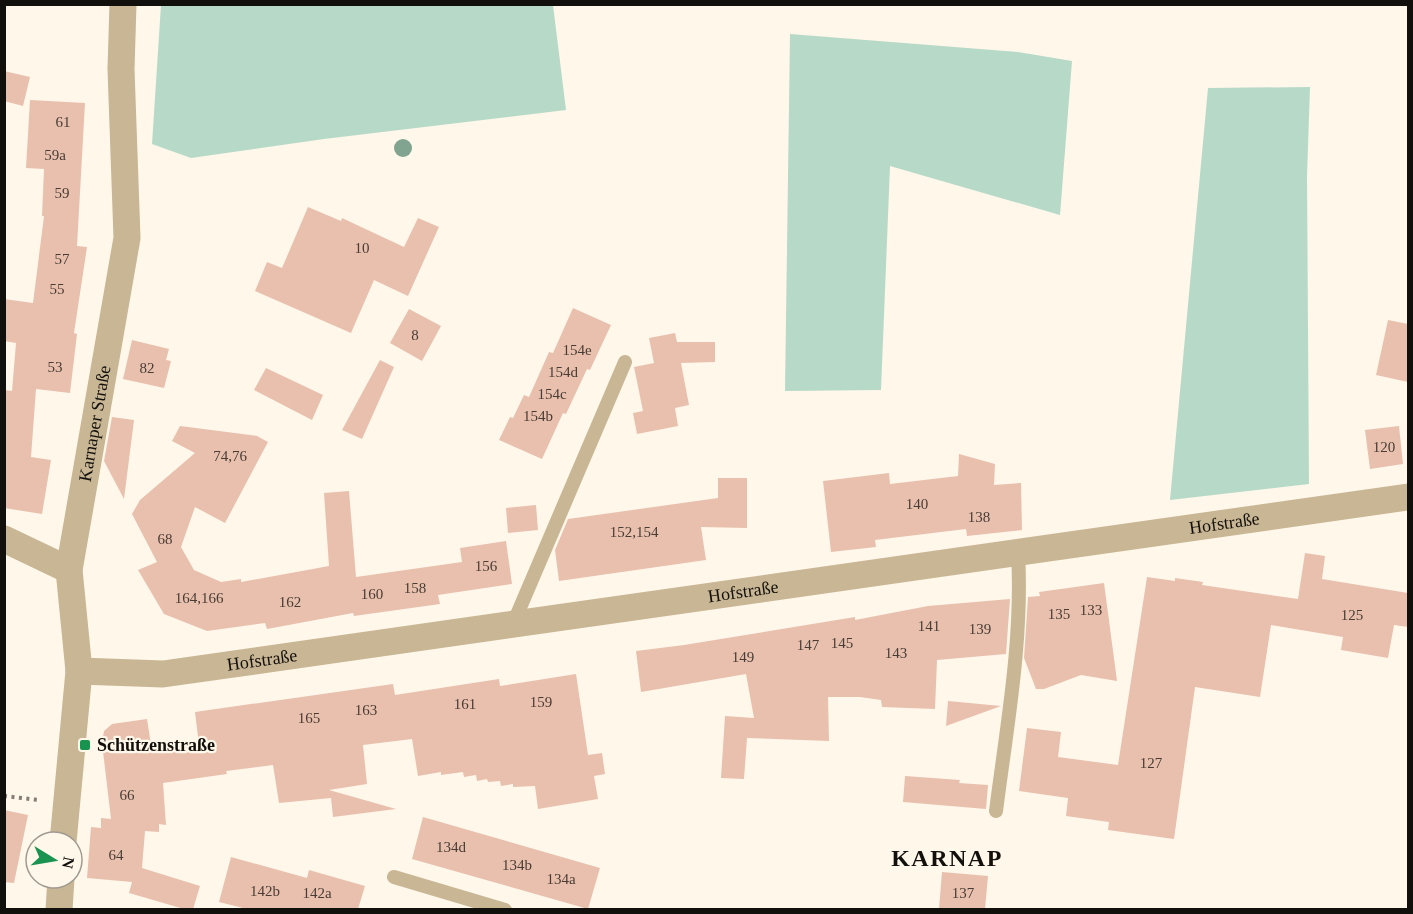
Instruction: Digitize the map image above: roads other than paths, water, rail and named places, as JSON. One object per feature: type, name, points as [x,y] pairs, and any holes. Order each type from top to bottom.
[{"type":"street","name":"Karnaper Straße","points":[[64,830],[79,671],[69,570],[126,238],[121,69],[123,4]]},
{"type":"street","name":"Hofstraße","points":[[79,671],[163,674],[1408,497]]},
{"type":"street","points":[[4,539],[69,570]]},
{"type":"street","points":[[58,909],[60,890]]},
{"type":"lane","points":[[513,624],[625,362]]},
{"type":"lane","points":[[996,811],[1018,633],[1020,587],[1018,553]]},
{"type":"lane","points":[[394,877],[488,907],[505,909]]},
{"type":"place","name":"Schützenstraße","points":[[85,745]]},
{"type":"district","name":"KARNAP","points":[[947,858]]}]
